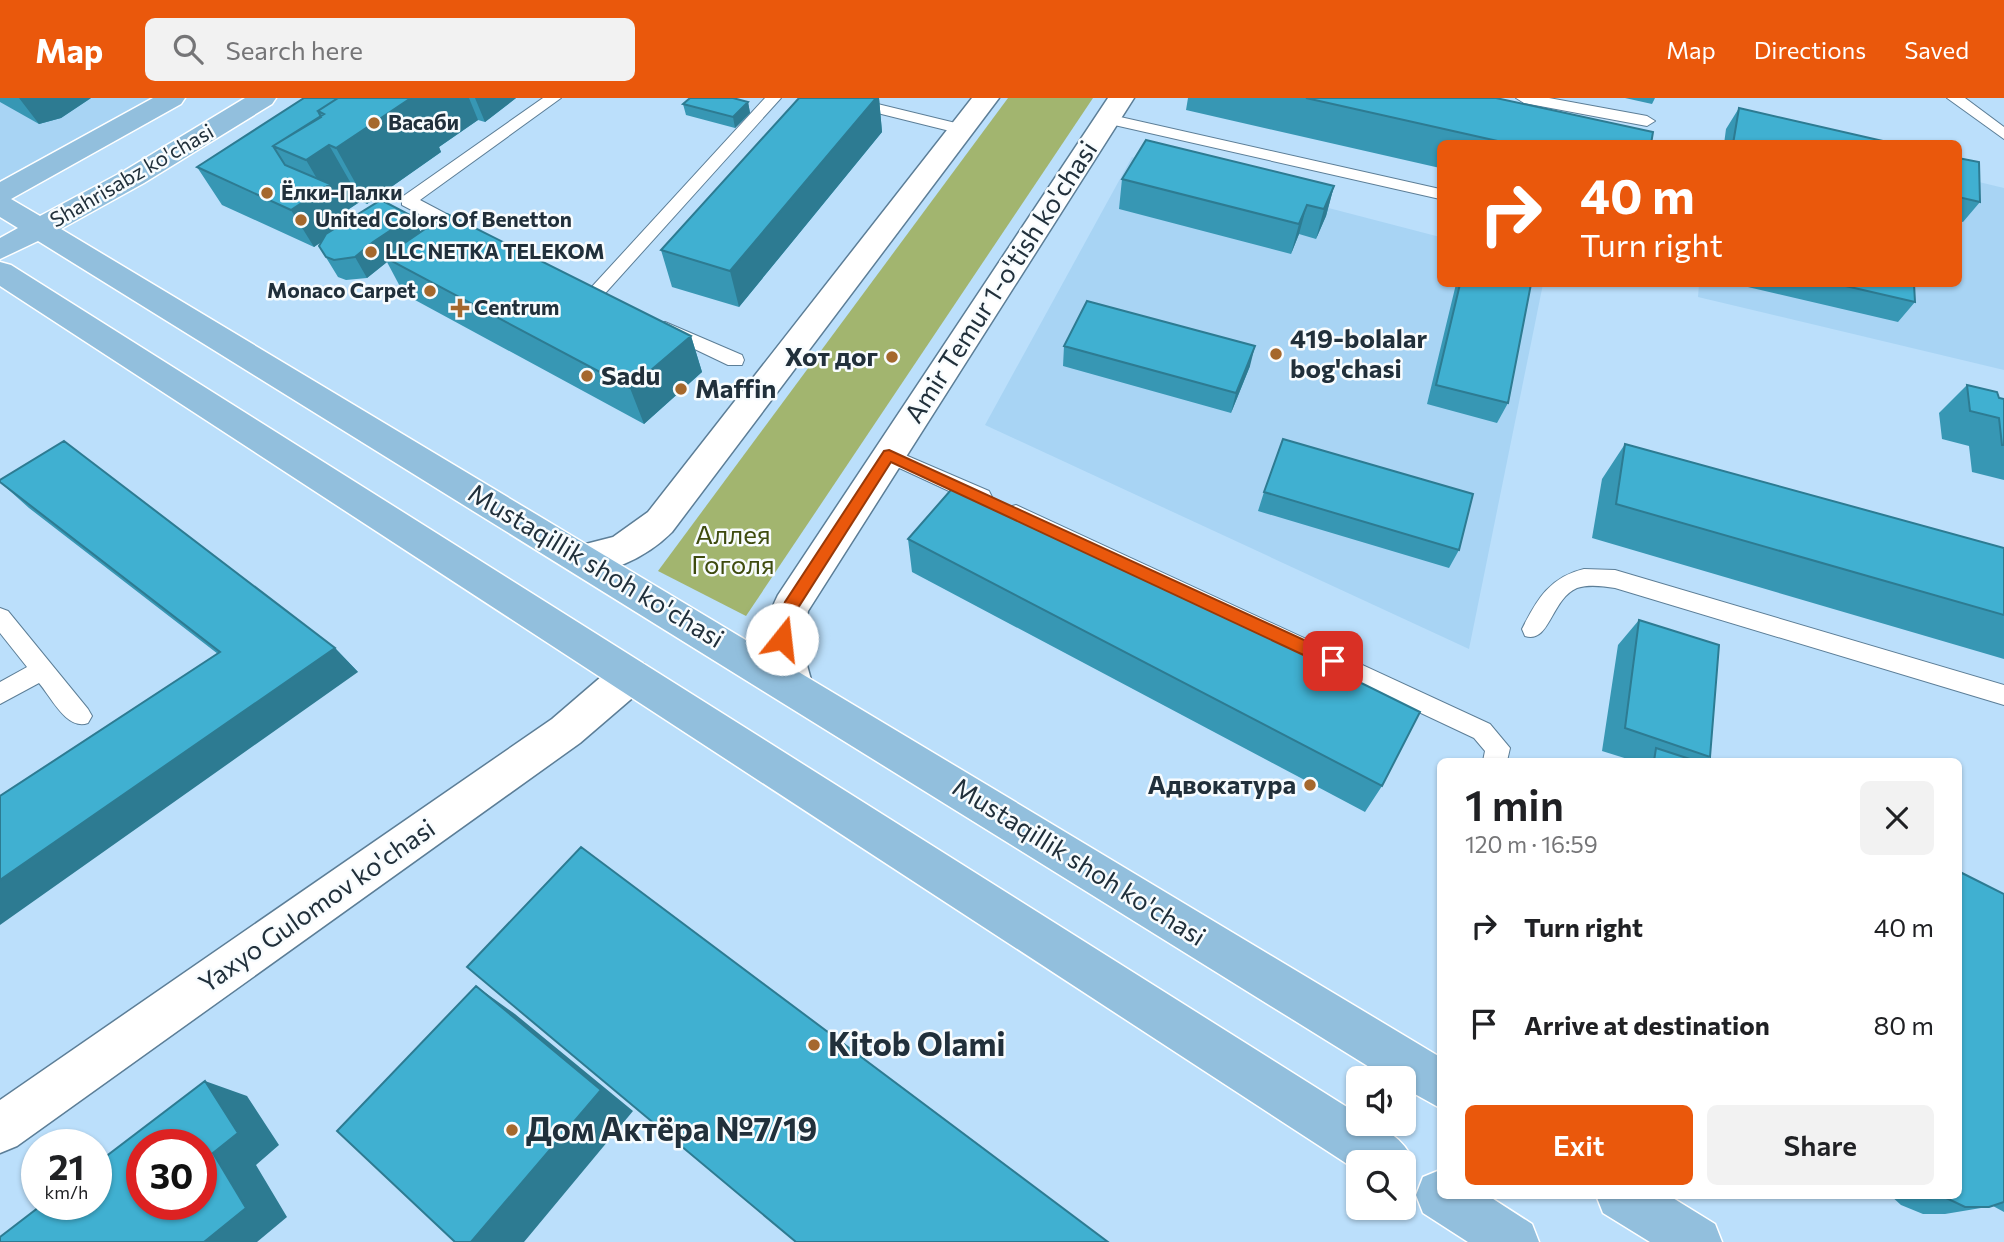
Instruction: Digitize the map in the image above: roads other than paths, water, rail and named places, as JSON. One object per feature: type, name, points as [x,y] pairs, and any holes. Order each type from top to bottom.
[{"type":"main road","name":"Shahrisabz ko'chasi","points":[[0,194],[172,98]]},
{"type":"main road","name":"Shahrisabz ko'chasi","points":[[0,250],[41,229],[263,98]]},
{"type":"main road","name":"Mustaqillik shoh ko'chasi","points":[[0,205],[583,558],[1437,1082]]},
{"type":"main road","points":[[0,272],[371,507],[1370,1150]]},
{"type":"main road","points":[[1416,1179],[1437,1192]]},
{"type":"main road","points":[[1447,1199],[1514,1242]]},
{"type":"main road","points":[[1627,1199],[1697,1242]]},
{"type":"street","points":[[583,558],[629,547],[660,522],[986,98]]},
{"type":"street","name":"Amir Temur 1-o'tish ko'chasi","points":[[794,687],[783,662],[787,616],[1114,108]]},
{"type":"street","name":"Yaxyo Gulomov ko'chasi","points":[[0,1129],[566,731],[630,676]]},
{"type":"lane","points":[[488,242],[408,201],[553,98]]},
{"type":"lane","points":[[594,295],[773,98]]},
{"type":"lane","points":[[834,98],[962,128]]},
{"type":"lane","points":[[1524,98],[1647,121]]},
{"type":"lane","points":[[1955,98],[2004,134]]},
{"type":"lane","points":[[1114,108],[1437,193]]},
{"type":"lane","points":[[653,322],[735,360]]},
{"type":"lane","points":[[889,455],[1482,730],[1497,748],[1495,758]]},
{"type":"lane","points":[[1533,629],[1549,597],[1560,586],[1579,577],[1597,576],[1615,579],[2004,695]]},
{"type":"lane","points":[[0,617],[80,716]]},
{"type":"lane","points":[[0,694],[43,669]]},
{"type":"place","name":"Васаби","points":[[374,123]]},
{"type":"place","name":"Ёлки-Палки","points":[[267,193]]},
{"type":"place","name":"United Colors Of Benetton","points":[[301,220]]},
{"type":"place","name":"LLC NETKA TELEKOM","points":[[371,252]]},
{"type":"place","name":"Monaco Carpet","points":[[430,291]]},
{"type":"place","name":"Centrum","points":[[460,308]]},
{"type":"place","name":"419-bolalar bog'chasi","points":[[1276,354]]},
{"type":"place","name":"Хот дог","points":[[892,357]]},
{"type":"place","name":"Sadu","points":[[587,376]]},
{"type":"place","name":"Maffin","points":[[681,389]]},
{"type":"place","name":"Адвокатура","points":[[1310,785]]},
{"type":"place","name":"Kitob Olami","points":[[814,1045]]},
{"type":"place","name":"Дом Актёра №7/19","points":[[512,1130]]},
{"type":"park label","name":"Аллея Гоголя","points":[[733,550]]}]
